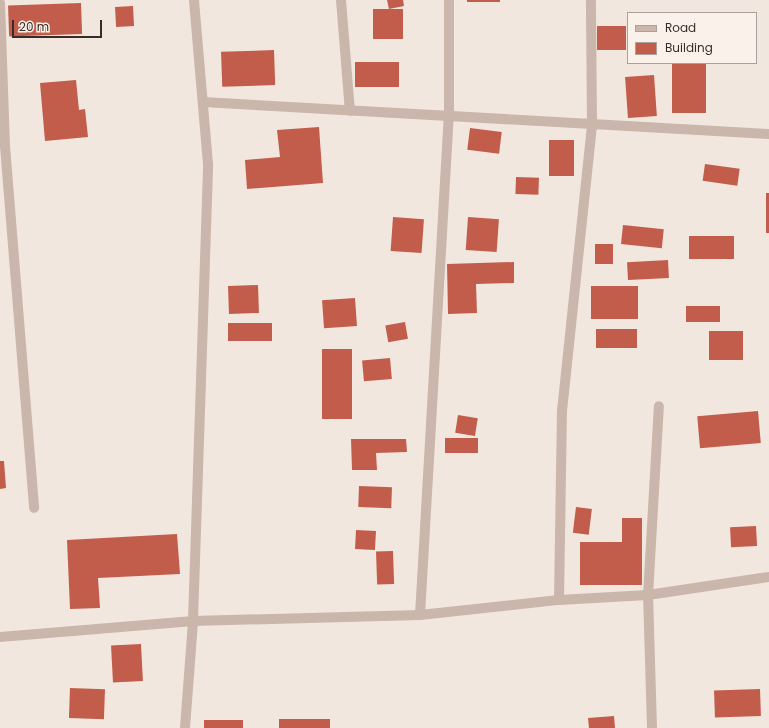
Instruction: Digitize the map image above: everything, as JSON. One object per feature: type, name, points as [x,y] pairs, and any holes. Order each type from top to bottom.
[{"type":"street","points":[[185,728],[194,621],[208,164],[194,0]]},
{"type":"street","points":[[341,0],[350,111]]},
{"type":"street","points":[[420,615],[449,116],[449,0]]},
{"type":"street","points":[[559,600],[562,411],[592,126],[591,0]]},
{"type":"street","points":[[0,3],[5,146],[34,508]]},
{"type":"street","points":[[203,102],[592,126],[769,134]]},
{"type":"street","points":[[652,728],[648,595],[659,406]]},
{"type":"street","points":[[0,637],[194,621],[420,615],[559,600],[648,595],[769,577]]},
{"type":"building","points":[[387,0],[403,0],[404,6],[389,9]]},
{"type":"building","points":[[467,0],[500,0],[500,2],[467,2]]},
{"type":"building","points":[[81,3],[82,34],[9,37],[8,6]]},
{"type":"building","points":[[133,6],[134,26],[116,27],[115,7]]},
{"type":"building","points":[[373,9],[403,9],[403,39],[373,39]]},
{"type":"building","points":[[597,26],[626,26],[626,50],[597,50]]},
{"type":"building","points":[[274,50],[275,85],[222,87],[221,52]]},
{"type":"building","points":[[355,62],[399,62],[399,87],[355,87]]},
{"type":"building","points":[[672,64],[706,64],[706,113],[672,113]]},
{"type":"building","points":[[654,75],[657,116],[628,118],[625,77]]},
{"type":"building","points":[[76,80],[79,110],[85,109],[88,137],[45,141],[40,83]]},
{"type":"building","points":[[319,127],[323,183],[247,189],[245,160],[280,157],[277,130]]},
{"type":"building","points":[[470,128],[502,132],[499,154],[467,150]]},
{"type":"building","points":[[549,140],[574,140],[574,176],[549,176]]},
{"type":"building","points":[[705,164],[740,169],[737,186],[703,181]]},
{"type":"building","points":[[516,177],[539,178],[538,195],[515,194]]},
{"type":"building","points":[[766,193],[769,193],[769,233],[766,233]]},
{"type":"building","points":[[393,217],[424,219],[422,253],[391,251]]},
{"type":"building","points":[[468,217],[499,219],[497,252],[466,250]]},
{"type":"building","points":[[623,225],[664,229],[662,248],[621,244]]},
{"type":"building","points":[[689,236],[734,236],[734,259],[689,259]]},
{"type":"building","points":[[595,244],[613,244],[613,264],[595,264]]},
{"type":"building","points":[[668,260],[669,278],[628,280],[627,262]]},
{"type":"building","points":[[514,262],[514,283],[476,284],[477,313],[448,314],[447,264]]},
{"type":"building","points":[[258,285],[259,313],[229,314],[228,286]]},
{"type":"building","points":[[591,286],[638,286],[638,319],[591,319]]},
{"type":"building","points":[[355,298],[357,326],[324,328],[322,300]]},
{"type":"building","points":[[686,306],[720,306],[720,322],[686,322]]},
{"type":"building","points":[[405,322],[408,339],[388,342],[385,325]]},
{"type":"building","points":[[228,323],[272,323],[272,341],[228,341]]},
{"type":"building","points":[[596,329],[637,329],[637,348],[596,348]]},
{"type":"building","points":[[709,331],[743,331],[743,360],[709,360]]},
{"type":"building","points":[[322,349],[352,349],[352,419],[322,419]]},
{"type":"building","points":[[390,358],[392,379],[364,381],[362,360]]},
{"type":"building","points":[[758,411],[761,443],[700,448],[697,416]]},
{"type":"building","points":[[458,415],[478,418],[475,436],[455,433]]},
{"type":"building","points":[[445,438],[478,438],[478,453],[445,453]]},
{"type":"building","points":[[351,439],[406,439],[407,452],[376,453],[377,470],[352,470]]},
{"type":"building","points":[[0,461],[4,461],[6,488],[0,489]]},
{"type":"building","points":[[359,486],[392,487],[391,508],[358,507]]},
{"type":"building","points":[[576,507],[592,509],[589,535],[573,533]]},
{"type":"building","points":[[622,518],[642,518],[642,585],[580,585],[580,542],[622,542]]},
{"type":"building","points":[[756,526],[757,546],[731,547],[730,527]]},
{"type":"building","points":[[356,530],[376,531],[375,550],[355,549]]},
{"type":"building","points":[[177,534],[180,574],[98,578],[100,608],[70,609],[67,540]]},
{"type":"building","points":[[393,551],[394,584],[377,585],[376,552]]},
{"type":"building","points":[[141,644],[143,681],[113,683],[111,646]]},
{"type":"building","points":[[70,688],[105,689],[104,719],[69,718]]},
{"type":"building","points":[[760,689],[761,716],[715,718],[714,691]]},
{"type":"building","points":[[614,716],[615,728],[589,728],[588,718]]},
{"type":"building","points":[[279,719],[330,719],[330,728],[279,728]]},
{"type":"building","points":[[204,720],[243,720],[243,728],[204,728]]}]
